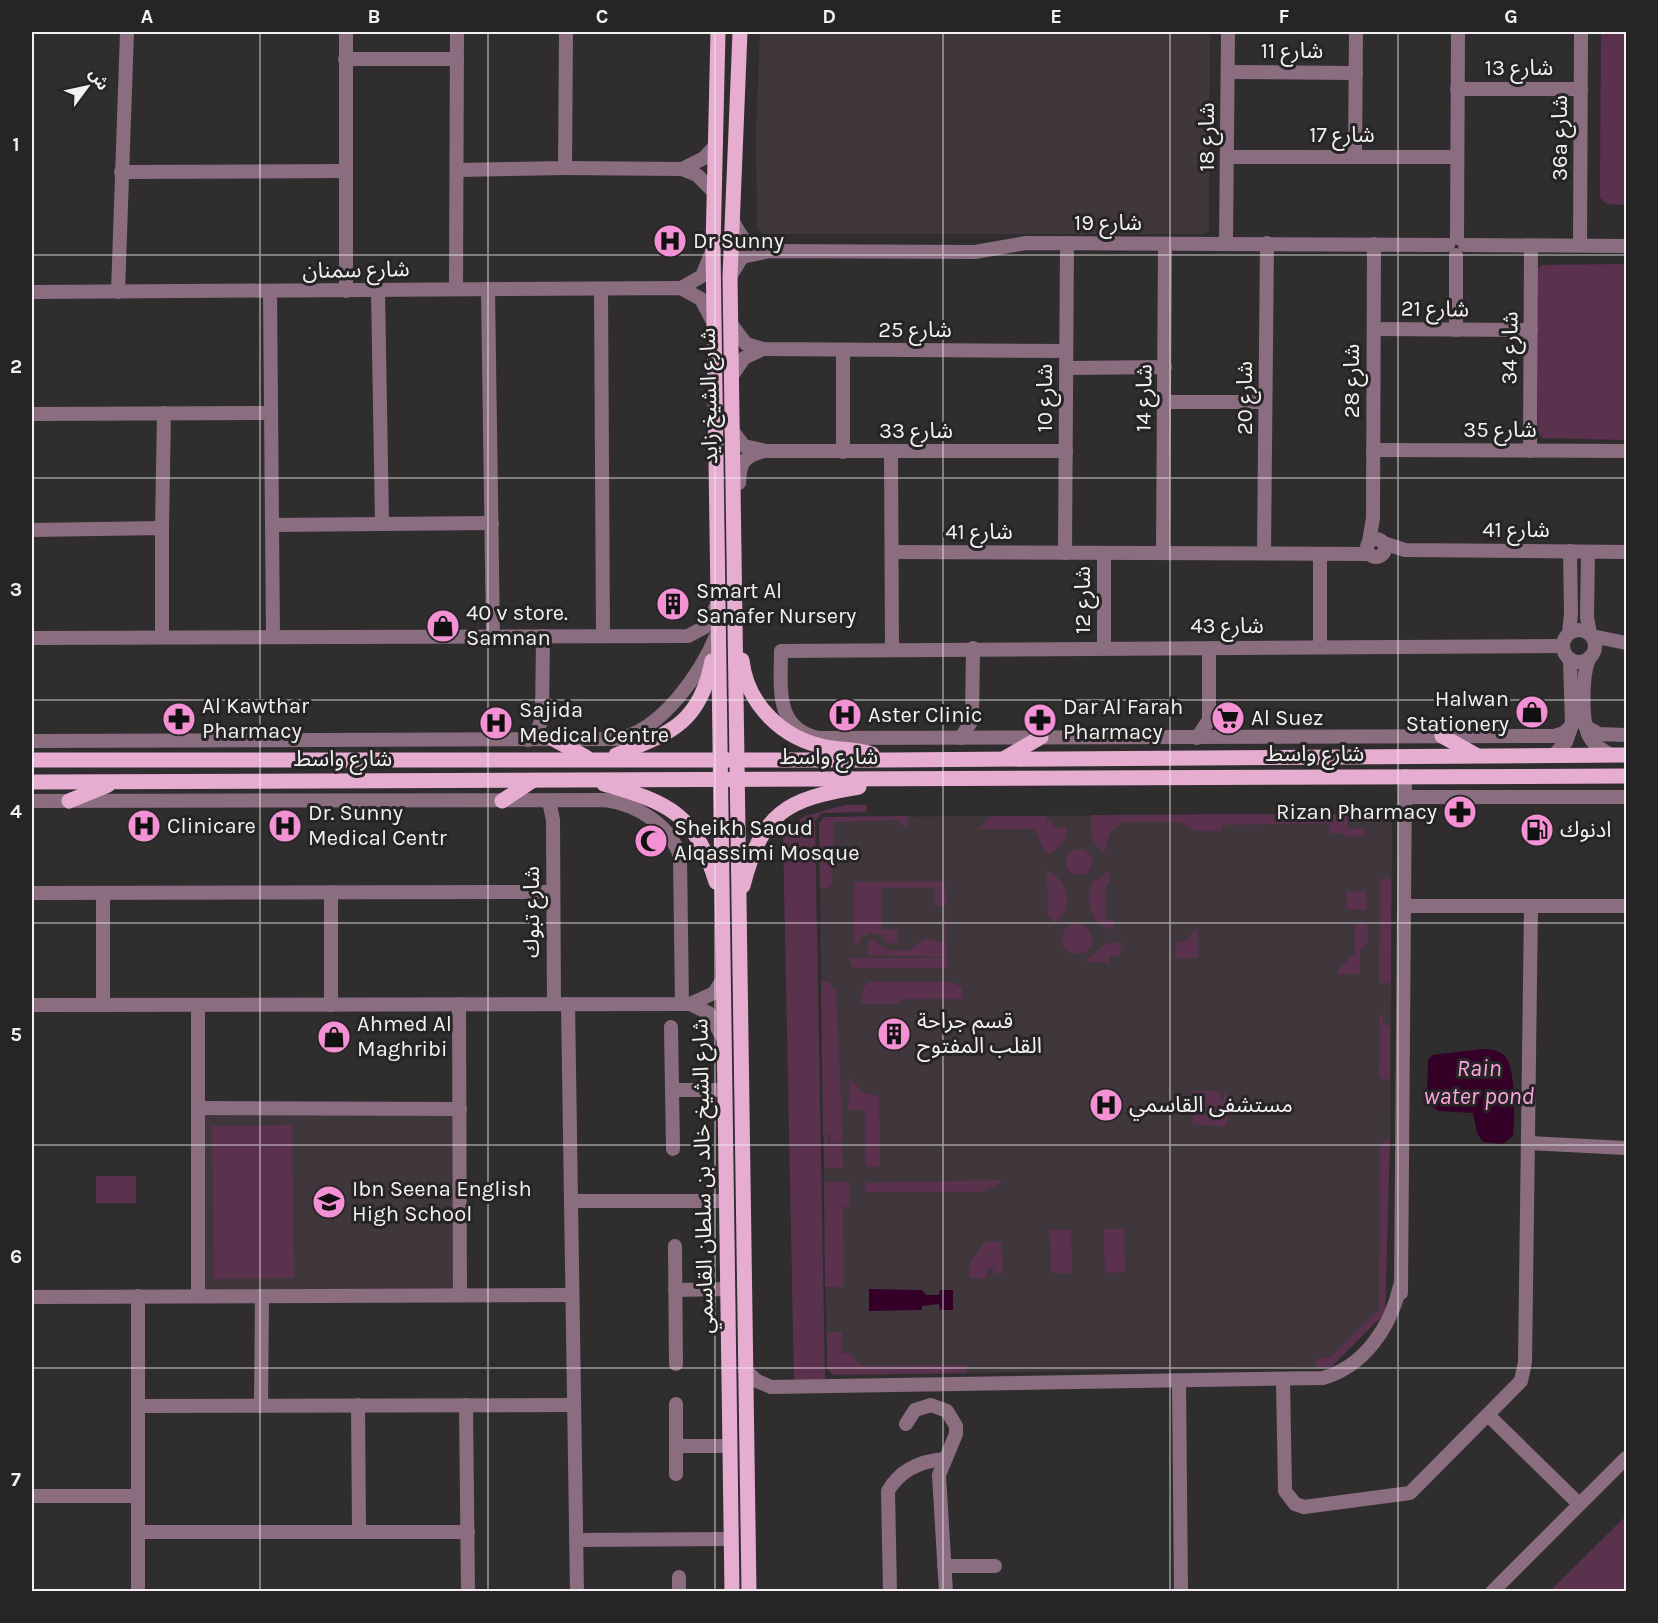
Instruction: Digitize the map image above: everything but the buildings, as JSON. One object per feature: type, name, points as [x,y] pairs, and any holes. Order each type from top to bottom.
[{"type":"main road","name":"شارع الشيخ زايد","points":[[718,32],[713,247],[719,759]]},
{"type":"main road","name":"شارع الشيخ زايد","points":[[737,759],[730,277],[740,32]]},
{"type":"main road","points":[[734,618],[744,674],[756,701],[779,727],[826,747],[857,749],[889,760]]},
{"type":"main road","points":[[608,759],[667,732],[691,713],[706,686],[718,632]]},
{"type":"main road","points":[[1442,736],[1478,756]]},
{"type":"main road","points":[[1005,758],[1041,737]]},
{"type":"main road","points":[[554,740],[588,759]]},
{"type":"main road","points":[[32,751],[38,760]]},
{"type":"main road","name":"شارع واسط","points":[[38,760],[889,760],[1620,754]]},
{"type":"main road","name":"شارع الشيخ خالد بن سلطان القاسمي","points":[[719,759],[732,1592]]},
{"type":"main road","name":"شارع الشيخ خالد بن سلطان القاسمي","points":[[737,759],[737,906],[749,1592]]},
{"type":"main road","points":[[54,782],[79,772],[159,771],[162,766],[156,760]]},
{"type":"main road","name":"شارع واسط","points":[[32,782],[1626,777]]},
{"type":"main road","points":[[502,801],[533,780]]},
{"type":"main road","points":[[587,780],[647,797],[676,813],[690,826],[705,850],[722,901]]},
{"type":"main road","points":[[737,906],[754,848],[774,819],[792,806],[812,796],[870,785],[880,780]]},
{"type":"main road","points":[[69,801],[114,782]]},
{"type":"main road","points":[[730,1392],[738,1395],[740,1421],[745,1430]]},
{"type":"street","points":[[118,292],[127,32]]},
{"type":"street","points":[[346,32],[344,171],[346,291]]},
{"type":"street","points":[[456,289],[457,32]]},
{"type":"street","points":[[565,168],[566,32]]},
{"type":"street","name":"شارع 18","points":[[1227,243],[1228,32]]},
{"type":"street","points":[[1355,156],[1356,32]]},
{"type":"street","points":[[1456,330],[1458,32]]},
{"type":"street","name":"36a شارع","points":[[1580,245],[1581,32]]},
{"type":"street","points":[[345,59],[457,59]]},
{"type":"street","name":"شارع 11","points":[[1228,72],[1356,73]]},
{"type":"street","name":"شارع 13","points":[[1457,89],[1581,89]]},
{"type":"street","points":[[682,169],[697,163],[715,146]]},
{"type":"street","name":"شارع 17","points":[[1228,157],[1456,157]]},
{"type":"street","points":[[457,170],[682,169],[697,175],[714,192]]},
{"type":"street","points":[[121,172],[344,171]]},
{"type":"street","points":[[732,219],[747,243],[770,251]]},
{"type":"street","name":"شارع 19","points":[[770,251],[975,252],[1018,243],[1626,246]]},
{"type":"street","name":"شارع 10","points":[[1065,553],[1067,243]]},
{"type":"street","name":"شارع 20","points":[[1264,553],[1267,243]]},
{"type":"street","name":"شارع 14","points":[[1163,552],[1165,244]]},
{"type":"street","name":"شارع 28","points":[[1374,244],[1373,518],[1375,547]]},
{"type":"street","name":"شارع 34","points":[[1530,451],[1531,246]]},
{"type":"street","points":[[681,288],[702,276],[713,247]]},
{"type":"street","points":[[730,277],[742,257],[770,251]]},
{"type":"street","points":[[681,288],[701,299],[714,324]]},
{"type":"street","name":"شارع سمنان","points":[[32,292],[681,288]]},
{"type":"street","points":[[489,289],[493,636]]},
{"type":"street","points":[[601,289],[603,636]]},
{"type":"street","points":[[270,291],[273,637]]},
{"type":"street","points":[[378,291],[382,523]]},
{"type":"street","name":"شارع 25","points":[[731,324],[746,344],[764,349],[1066,351]]},
{"type":"street","name":"شارع 21","points":[[1374,329],[1531,330]]},
{"type":"street","points":[[731,377],[744,358],[764,349]]},
{"type":"street","points":[[843,351],[843,452]]},
{"type":"street","points":[[1066,368],[1165,367]]},
{"type":"street","points":[[1165,402],[1266,402]]},
{"type":"street","points":[[162,638],[164,413]]},
{"type":"street","points":[[32,414],[270,413]]},
{"type":"street","name":"شارع 33","points":[[731,429],[744,446],[766,451],[1066,451]]},
{"type":"street","name":"شارع 35","points":[[1373,450],[1626,452]]},
{"type":"street","points":[[733,502],[739,486],[742,462],[748,456],[766,451]]},
{"type":"street","points":[[891,452],[892,649]]},
{"type":"street","points":[[272,525],[492,523]]},
{"type":"street","points":[[32,530],[162,528]]},
{"type":"street","name":"شارع 41","points":[[892,552],[1346,555],[1375,547],[1405,550],[1626,552]]},
{"type":"street","points":[[1570,551],[1571,614],[1566,640],[1579,725],[1592,742],[1620,754]]},
{"type":"street","points":[[1553,756],[1579,725],[1584,676],[1594,642],[1587,617],[1588,552]]},
{"type":"street","name":"شارع 12","points":[[1104,553],[1104,647]]},
{"type":"street","points":[[1320,554],[1320,647]]},
{"type":"street","points":[[32,638],[695,634],[705,627],[718,603]]},
{"type":"street","points":[[1566,640],[1577,630],[1622,643]]},
{"type":"street","points":[[32,741],[616,739],[642,731],[701,669],[718,632]]},
{"type":"street","points":[[528,740],[537,731],[542,719],[543,636]]},
{"type":"street","name":"شارع 43","points":[[807,738],[792,725],[783,711],[780,651],[1320,647],[1566,640]]},
{"type":"street","points":[[1570,659],[1581,662],[1622,643]]},
{"type":"street","points":[[961,738],[972,720],[973,648]]},
{"type":"street","points":[[1197,738],[1209,720],[1209,648]]},
{"type":"street","points":[[542,719],[554,740]]},
{"type":"street","points":[[972,720],[985,738]]},
{"type":"street","points":[[1209,720],[1221,737]]},
{"type":"street","points":[[807,738],[1554,736],[1579,725]]},
{"type":"street","points":[[1579,725],[1599,734],[1626,735]]},
{"type":"street","points":[[745,1370],[757,1381],[771,1387],[1304,1380],[1331,1376],[1358,1359],[1392,1327],[1400,1316],[1402,1303],[1400,1286],[1405,776]]},
{"type":"street","points":[[1405,797],[1626,796]]},
{"type":"street","points":[[32,801],[605,800],[627,805],[647,816],[674,843],[680,865],[686,1004]]},
{"type":"street","name":"شارع تبوك","points":[[549,801],[553,820],[553,892],[571,1201],[577,1592]]},
{"type":"street","points":[[553,820],[567,801]]},
{"type":"street","points":[[331,892],[331,1005]]},
{"type":"street","points":[[32,893],[553,892]]},
{"type":"street","points":[[103,893],[103,1005]]},
{"type":"street","points":[[1404,906],[1626,906]]},
{"type":"street","points":[[1283,1380],[1284,1486],[1290,1500],[1300,1506],[1405,1495],[1416,1489],[1518,1386],[1523,1375],[1525,1346],[1531,906]]},
{"type":"street","points":[[32,1005],[686,1004],[707,998],[723,979]]},
{"type":"street","points":[[459,1004],[460,1295]]},
{"type":"street","points":[[686,1004],[709,1013],[723,1038]]},
{"type":"street","points":[[198,1005],[198,1296]]},
{"type":"street","points":[[671,1027],[674,1149]]},
{"type":"street","points":[[672,1090],[724,1090]]},
{"type":"street","points":[[198,1108],[460,1109]]},
{"type":"street","points":[[1528,1143],[1626,1148]]},
{"type":"street","points":[[571,1201],[726,1201]]},
{"type":"street","points":[[675,1246],[676,1364]]},
{"type":"street","points":[[675,1290],[728,1289]]},
{"type":"street","points":[[32,1297],[572,1295]]},
{"type":"street","points":[[138,1296],[138,1592]]},
{"type":"street","points":[[261,1406],[262,1296]]},
{"type":"street","points":[[1179,1381],[1181,1592]]},
{"type":"street","points":[[745,1406],[771,1387]]},
{"type":"street","points":[[676,1404],[676,1474]]},
{"type":"street","points":[[358,1405],[359,1531]]},
{"type":"street","points":[[466,1405],[468,1592]]},
{"type":"street","points":[[138,1406],[574,1405]]},
{"type":"street","points":[[906,1424],[909,1416],[923,1406],[932,1405],[947,1411],[956,1426],[956,1434],[939,1475],[946,1592]]},
{"type":"street","points":[[1488,1415],[1579,1504]]},
{"type":"street","points":[[676,1446],[730,1446]]},
{"type":"street","points":[[1492,1592],[1626,1458]]},
{"type":"street","points":[[890,1592],[888,1491],[894,1482],[916,1464],[944,1460]]},
{"type":"street","points":[[32,1496],[138,1496]]},
{"type":"street","points":[[138,1532],[468,1532]]},
{"type":"street","points":[[576,1540],[731,1539]]},
{"type":"street","points":[[944,1566],[995,1566]]},
{"type":"street","points":[[679,1577],[679,1592]]},
{"type":"shaded area","points":[[760,32],[1210,32],[1209,230],[1205,234],[763,234],[757,227],[756,133]]},
{"type":"shaded area","points":[[1601,32],[1626,32],[1626,205],[1607,204],[1600,198]]},
{"type":"shaded area","points":[[1626,264],[1626,440],[1542,438],[1538,432],[1537,269],[1542,265]]},
{"type":"shaded area","points":[[845,805],[867,805],[866,812],[822,813],[815,821],[825,1380],[794,1380],[783,832],[805,816]]},
{"type":"shaded area","name":"مستشفى القاسمي","points":[[1347,814],[1362,816],[1362,819],[1379,818],[1386,814],[1392,821],[1390,1139],[1385,1313],[1331,1367],[833,1375],[827,1367],[819,823],[824,817]]},
{"type":"shaded area","points":[[1347,814],[1347,829],[1365,829],[1365,836],[1344,837],[1344,833],[1330,833],[1330,823],[1221,825],[1221,831],[1197,831],[1179,822],[1125,822],[1110,834],[1105,853],[1096,845],[1091,832],[1091,815]]},
{"type":"shaded area","points":[[908,816],[907,828],[897,820],[834,822],[832,884],[828,888],[820,888],[819,823],[824,817]]},
{"type":"shaded area","points":[[991,816],[1047,816],[1046,821],[1053,822],[1053,828],[1067,827],[1067,832],[1062,844],[1047,855],[1034,829],[978,829]]},
{"type":"shaded area","points":[[1079,849],[1088,853],[1092,862],[1088,871],[1079,875],[1070,871],[1066,862],[1070,853]]},
{"type":"shaded area","points":[[1047,871],[1061,881],[1067,895],[1065,910],[1055,923],[1048,914]]},
{"type":"shaded area","points":[[1109,871],[1109,882],[1106,884],[1106,919],[1114,921],[1113,930],[1099,923],[1095,918],[1089,898],[1092,883]]},
{"type":"shaded area","points":[[1380,879],[1391,879],[1391,983],[1379,983]]},
{"type":"shaded area","points":[[944,881],[947,903],[945,906],[935,906],[935,888],[882,888],[882,929],[897,930],[897,942],[888,944],[881,935],[870,932],[861,938],[858,945],[854,945],[854,882]]},
{"type":"shaded area","points":[[1346,891],[1366,892],[1367,910],[1347,909]]},
{"type":"shaded area","points":[[945,912],[947,957],[868,955],[867,945],[873,939],[888,950],[908,951],[925,939],[943,942]]},
{"type":"shaded area","points":[[1355,923],[1365,924],[1368,928],[1368,942],[1360,951],[1360,974],[1338,974],[1338,970],[1355,953]]},
{"type":"shaded area","points":[[1077,924],[1083,925],[1091,933],[1091,945],[1083,953],[1077,954],[1071,953],[1063,945],[1062,939],[1063,933],[1071,925]]},
{"type":"shaded area","points":[[1198,928],[1198,958],[1175,958],[1176,944],[1189,939],[1193,931]]},
{"type":"shaded area","points":[[1122,942],[1119,956],[1110,956],[1109,964],[1103,961],[1088,963],[1086,960],[1106,944]]},
{"type":"shaded area","points":[[849,958],[947,958],[947,968],[860,968],[852,967]]},
{"type":"shaded area","points":[[821,981],[829,982],[836,992],[843,1142],[830,1142],[830,1135],[823,1135]]},
{"type":"shaded area","points":[[870,982],[952,982],[962,988],[963,999],[900,999],[898,1004],[861,1004],[863,988]]},
{"type":"shaded area","points":[[1380,1015],[1383,1015],[1383,1025],[1390,1025],[1390,1080],[1379,1078]]},
{"type":"shaded area","points":[[850,1078],[862,1092],[879,1096],[880,1167],[869,1167],[865,1163],[866,1110],[848,1110]]},
{"type":"shaded area","points":[[1193,1091],[1220,1091],[1220,1099],[1224,1099],[1224,1094],[1227,1094],[1227,1126],[1193,1125]]},
{"type":"shaded area","name":"Ibn Seena English High School","points":[[198,1108],[460,1109],[460,1295],[198,1296]]},
{"type":"shaded area","points":[[292,1125],[294,1278],[214,1279],[212,1126]]},
{"type":"shaded area","points":[[824,1136],[827,1136],[828,1143],[842,1143],[843,1168],[824,1168]]},
{"type":"shaded area","points":[[1390,1139],[1385,1313],[1331,1367],[1315,1368],[1316,1359],[1331,1357],[1379,1309],[1380,1148],[1385,1140]]},
{"type":"shaded area","points":[[96,1176],[136,1176],[136,1203],[96,1203]]},
{"type":"shaded area","points":[[1005,1180],[983,1192],[866,1192],[866,1183]]},
{"type":"shaded area","points":[[824,1182],[850,1182],[850,1206],[843,1207],[844,1287],[825,1287]]},
{"type":"shaded area","points":[[1071,1229],[1072,1273],[1051,1273],[1050,1230]]},
{"type":"shaded area","points":[[1104,1229],[1124,1229],[1125,1272],[1105,1273]]},
{"type":"shaded area","points":[[984,1242],[1002,1242],[1003,1273],[994,1273],[993,1268],[987,1268],[987,1278],[969,1278],[970,1264]]},
{"type":"shaded area","points":[[827,1332],[842,1332],[841,1353],[852,1354],[855,1361],[864,1366],[966,1365],[966,1373],[833,1375],[827,1368]]},
{"type":"shaded area","points":[[1626,1516],[1626,1591],[1550,1591]]},
{"type":"water","name":"Rain water pond","points":[[1483,1049],[1495,1050],[1503,1054],[1509,1062],[1511,1071],[1514,1107],[1513,1136],[1503,1144],[1483,1142],[1477,1133],[1473,1113],[1439,1111],[1427,1103],[1428,1060],[1432,1055]]},
{"type":"water","points":[[869,1289],[922,1290],[926,1295],[939,1295],[940,1290],[953,1290],[953,1310],[940,1310],[939,1304],[922,1306],[922,1310],[869,1311]]},
{"type":"place","name":"Dr Sunny","points":[[670,241]]},
{"type":"place","name":"Smart Al Sanafer Nursery","points":[[673,604]]},
{"type":"place","name":"40 v store. Samnan","points":[[443,626]]},
{"type":"place","name":"Halwan Stationery","points":[[1532,712]]},
{"type":"place","name":"Aster Clinic","points":[[845,715]]},
{"type":"place","name":"Al Suez","points":[[1228,718]]},
{"type":"place","name":"Al Kawthar Pharmacy","points":[[179,719]]},
{"type":"place","name":"Dar Al Farah Pharmacy","points":[[1040,720]]},
{"type":"place","name":"Sajida Medical Centre","points":[[496,723]]},
{"type":"place","name":"Rizan Pharmacy","points":[[1460,812]]},
{"type":"place","name":"Clinicare","points":[[144,826]]},
{"type":"place","name":"Dr. Sunny Medical Centr","points":[[285,826]]},
{"type":"place","name":"ادنوك","points":[[1537,830]]},
{"type":"place","name":"Sheikh Saoud Alqassimi Mosque","points":[[651,841]]},
{"type":"place","name":"قسم جراحة القلب المفتوح","points":[[894,1034]]},
{"type":"place","name":"Ahmed Al Maghribi","points":[[334,1037]]},
{"type":"place","name":"مستشفى القاسمي","points":[[1106,1105]]},
{"type":"place","name":"Ibn Seena English High School","points":[[329,1202]]}]
